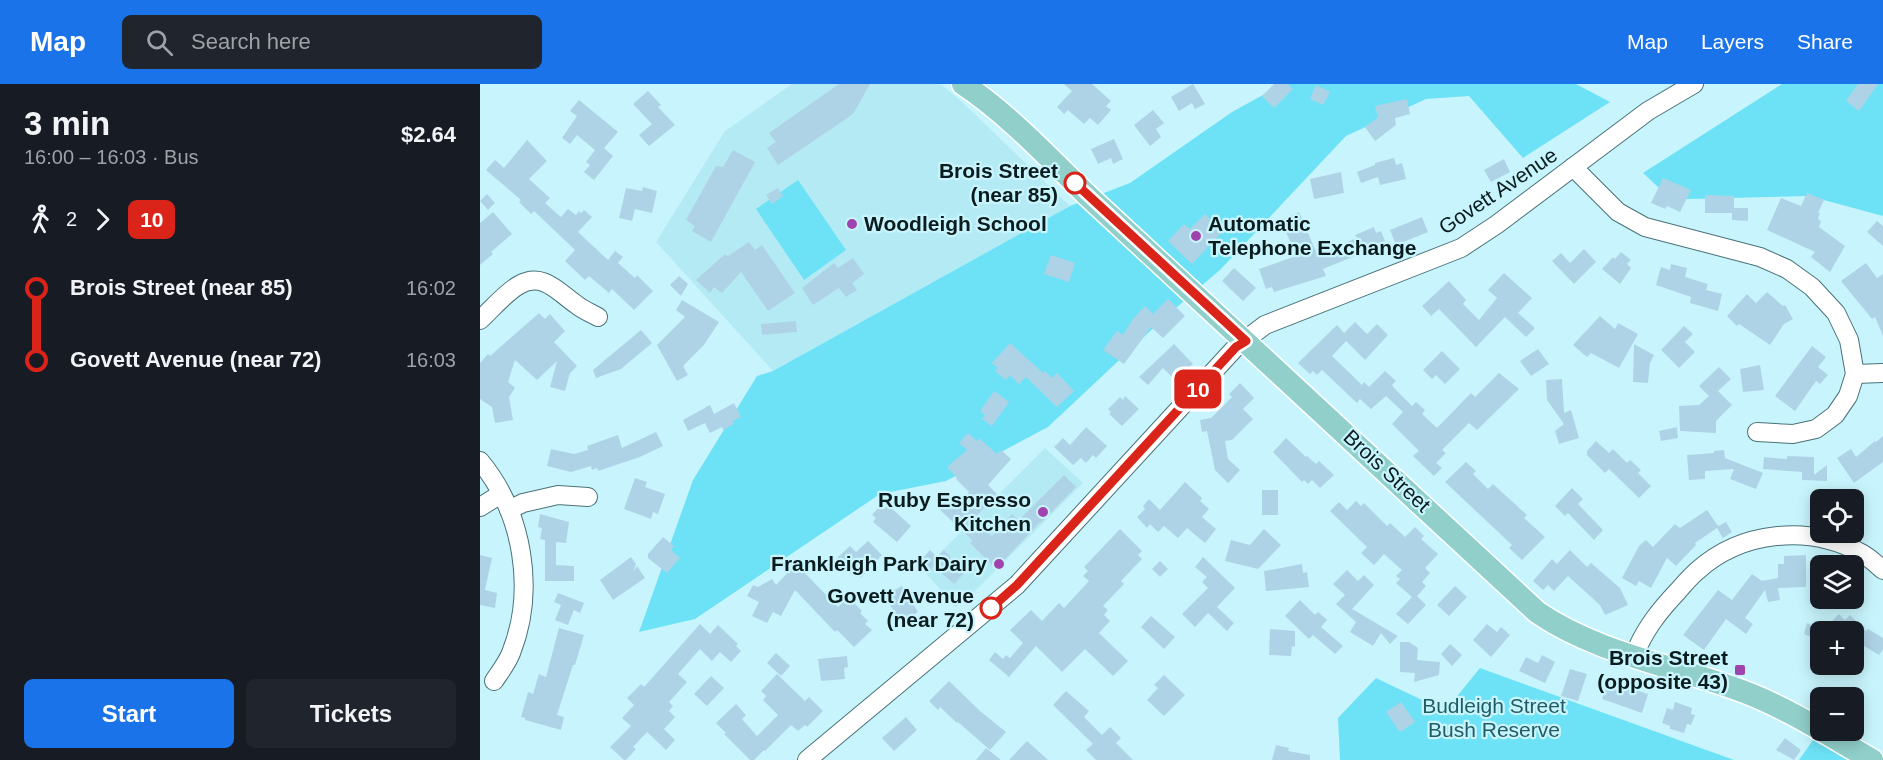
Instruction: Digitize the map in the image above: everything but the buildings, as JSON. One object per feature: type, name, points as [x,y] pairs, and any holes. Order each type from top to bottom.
[{"type":"main road","name":"Brois Street","points":[[963,84],[1022,132],[1088,196],[1537,612],[1569,632],[1634,656],[1743,691],[1773,705],[1872,760]]},
{"type":"street","name":"Govett Avenue","points":[[807,760],[1017,585],[1236,347],[1265,325],[1276,320],[1461,248],[1496,225],[1648,111],[1694,84]]},
{"type":"street","points":[[1572,167],[1618,212],[1645,227],[1760,257],[1787,269],[1812,287],[1836,313],[1849,340],[1855,374],[1848,396],[1835,415],[1816,429],[1793,434],[1757,432]]},
{"type":"street","points":[[480,321],[517,286],[534,281],[546,282],[555,287],[577,306],[598,317]]},
{"type":"street","points":[[1855,374],[1883,373]]},
{"type":"street","points":[[480,460],[505,502],[515,524],[521,550],[522,604],[510,655],[494,681]]},
{"type":"street","points":[[480,507],[505,502],[523,503],[558,495],[588,497]]},
{"type":"street","points":[[1634,656],[1654,617],[1697,571],[1733,547],[1760,537],[1788,534],[1816,537],[1841,544],[1862,554],[1883,570]]},
{"type":"shaded area","name":"Woodleigh School","points":[[792,84],[940,84],[959,99],[1070,206],[773,371],[656,242],[725,131]]},
{"type":"shaded area","points":[[1045,448],[1083,483],[969,597],[956,607],[923,570]]},
{"type":"green space","points":[[1283,84],[1576,84],[1610,102],[1523,158],[1469,96],[1426,99],[1346,136],[1221,269],[1162,320],[1048,427],[946,481],[880,494],[695,619],[639,632],[693,480],[757,376],[773,371],[1070,206],[1130,183],[1232,112]]},
{"type":"green space","points":[[1782,84],[1883,84],[1883,216],[1809,196],[1687,199],[1658,187],[1643,173]]},
{"type":"green space","points":[[798,180],[846,250],[804,280],[756,209]]},
{"type":"green space","name":"Budleigh Street Bush Reserve","points":[[1480,668],[1734,760],[1340,760],[1338,718],[1376,678],[1445,711]]},
{"type":"green space","points":[[1812,741],[1815,741],[1849,760],[1799,760]]},
{"type":"bus line","name":"10","points":[[991,608],[1017,585],[1236,347],[1246,341],[1075,183]]},
{"type":"place","name":"Brois Street (near 85)","points":[[1075,183]]},
{"type":"place","name":"Woodleigh School","points":[[852,224]]},
{"type":"place","name":"Automatic Telephone Exchange","points":[[1196,236]]},
{"type":"place","name":"Ruby Espresso Kitchen","points":[[1043,512]]},
{"type":"place","name":"Frankleigh Park Dairy","points":[[999,564]]},
{"type":"place","name":"Govett Avenue (near 72)","points":[[991,608]]},
{"type":"place","name":"Brois Street (opposite 43)","points":[[1740,670]]}]
